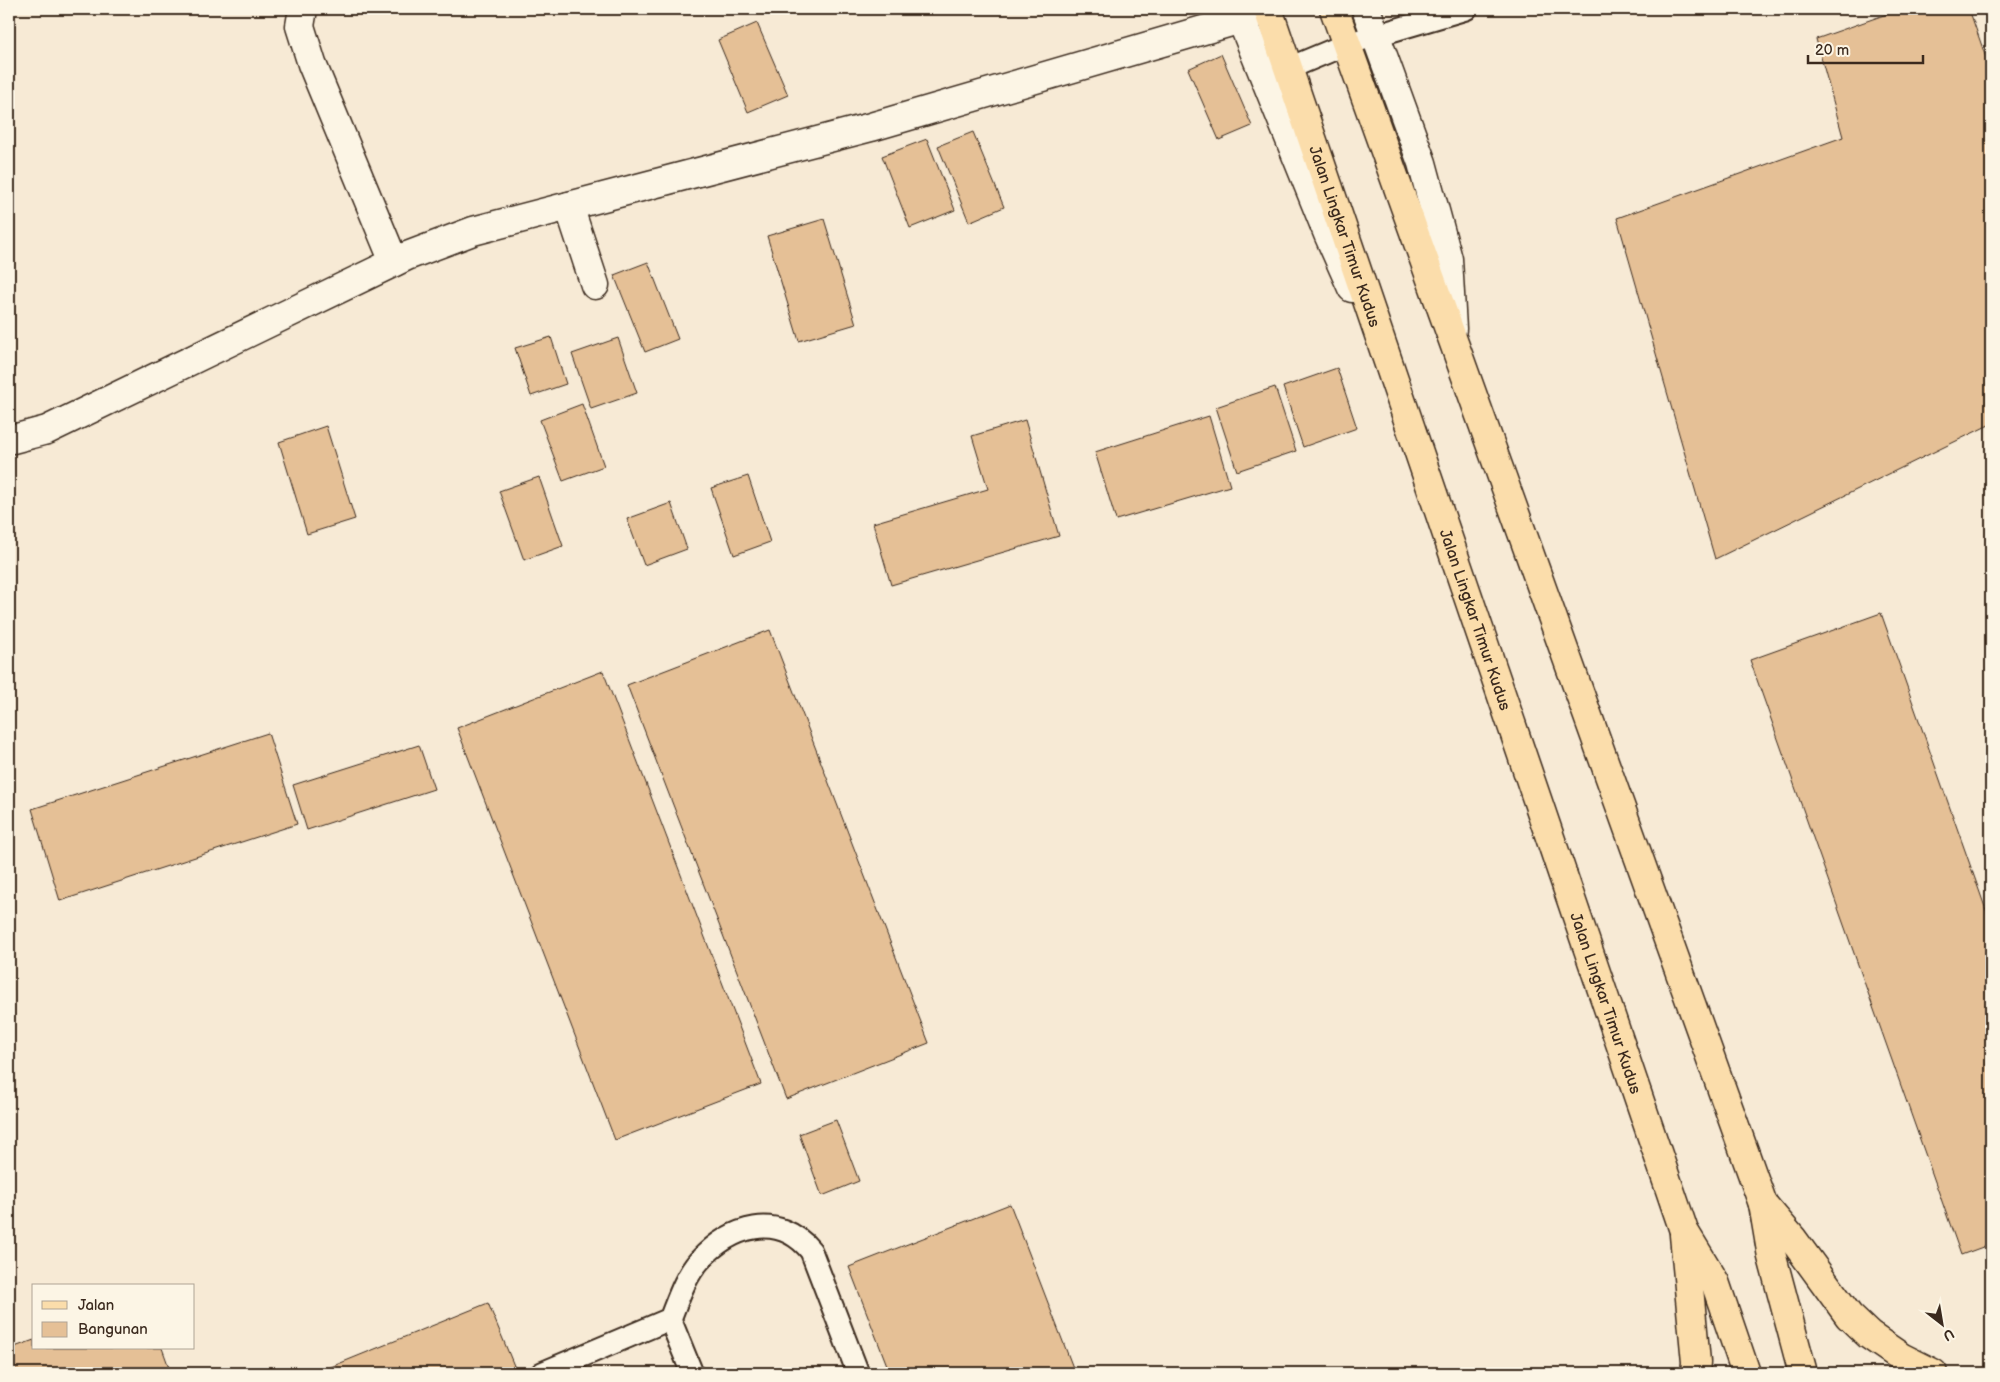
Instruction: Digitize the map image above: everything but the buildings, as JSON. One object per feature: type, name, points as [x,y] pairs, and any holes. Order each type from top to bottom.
[{"type":"main road","name":"Jalan Lingkar Timur Kudus","points":[[1267,9],[1684,1230]]},
{"type":"main road","points":[[1334,9],[1763,1204],[1772,1257],[1803,1373]]},
{"type":"main road","points":[[1763,1204],[1792,1238],[1849,1316],[1877,1341],[1901,1357],[1933,1373]]},
{"type":"main road","points":[[1684,1230],[1696,1362],[1695,1373]]},
{"type":"main road","points":[[1684,1230],[1715,1282],[1746,1373]]},
{"type":"street","points":[[302,9],[300,26],[312,64],[394,262]]},
{"type":"street","points":[[9,438],[13,439],[47,430],[394,262],[473,231],[871,126],[1239,14],[1267,9]]},
{"type":"street","points":[[1366,9],[1422,163],[1448,259],[1452,338]]},
{"type":"street","points":[[1239,14],[1328,234],[1352,288],[1375,325]]},
{"type":"street","points":[[569,206],[595,285]]},
{"type":"lane","points":[[1288,69],[1347,44],[1466,9]]},
{"type":"lane","points":[[692,1373],[670,1319],[684,1284],[700,1261],[736,1234],[755,1226],[774,1226],[789,1232],[810,1251],[858,1373]]},
{"type":"lane","points":[[542,1373],[670,1319]]}]
